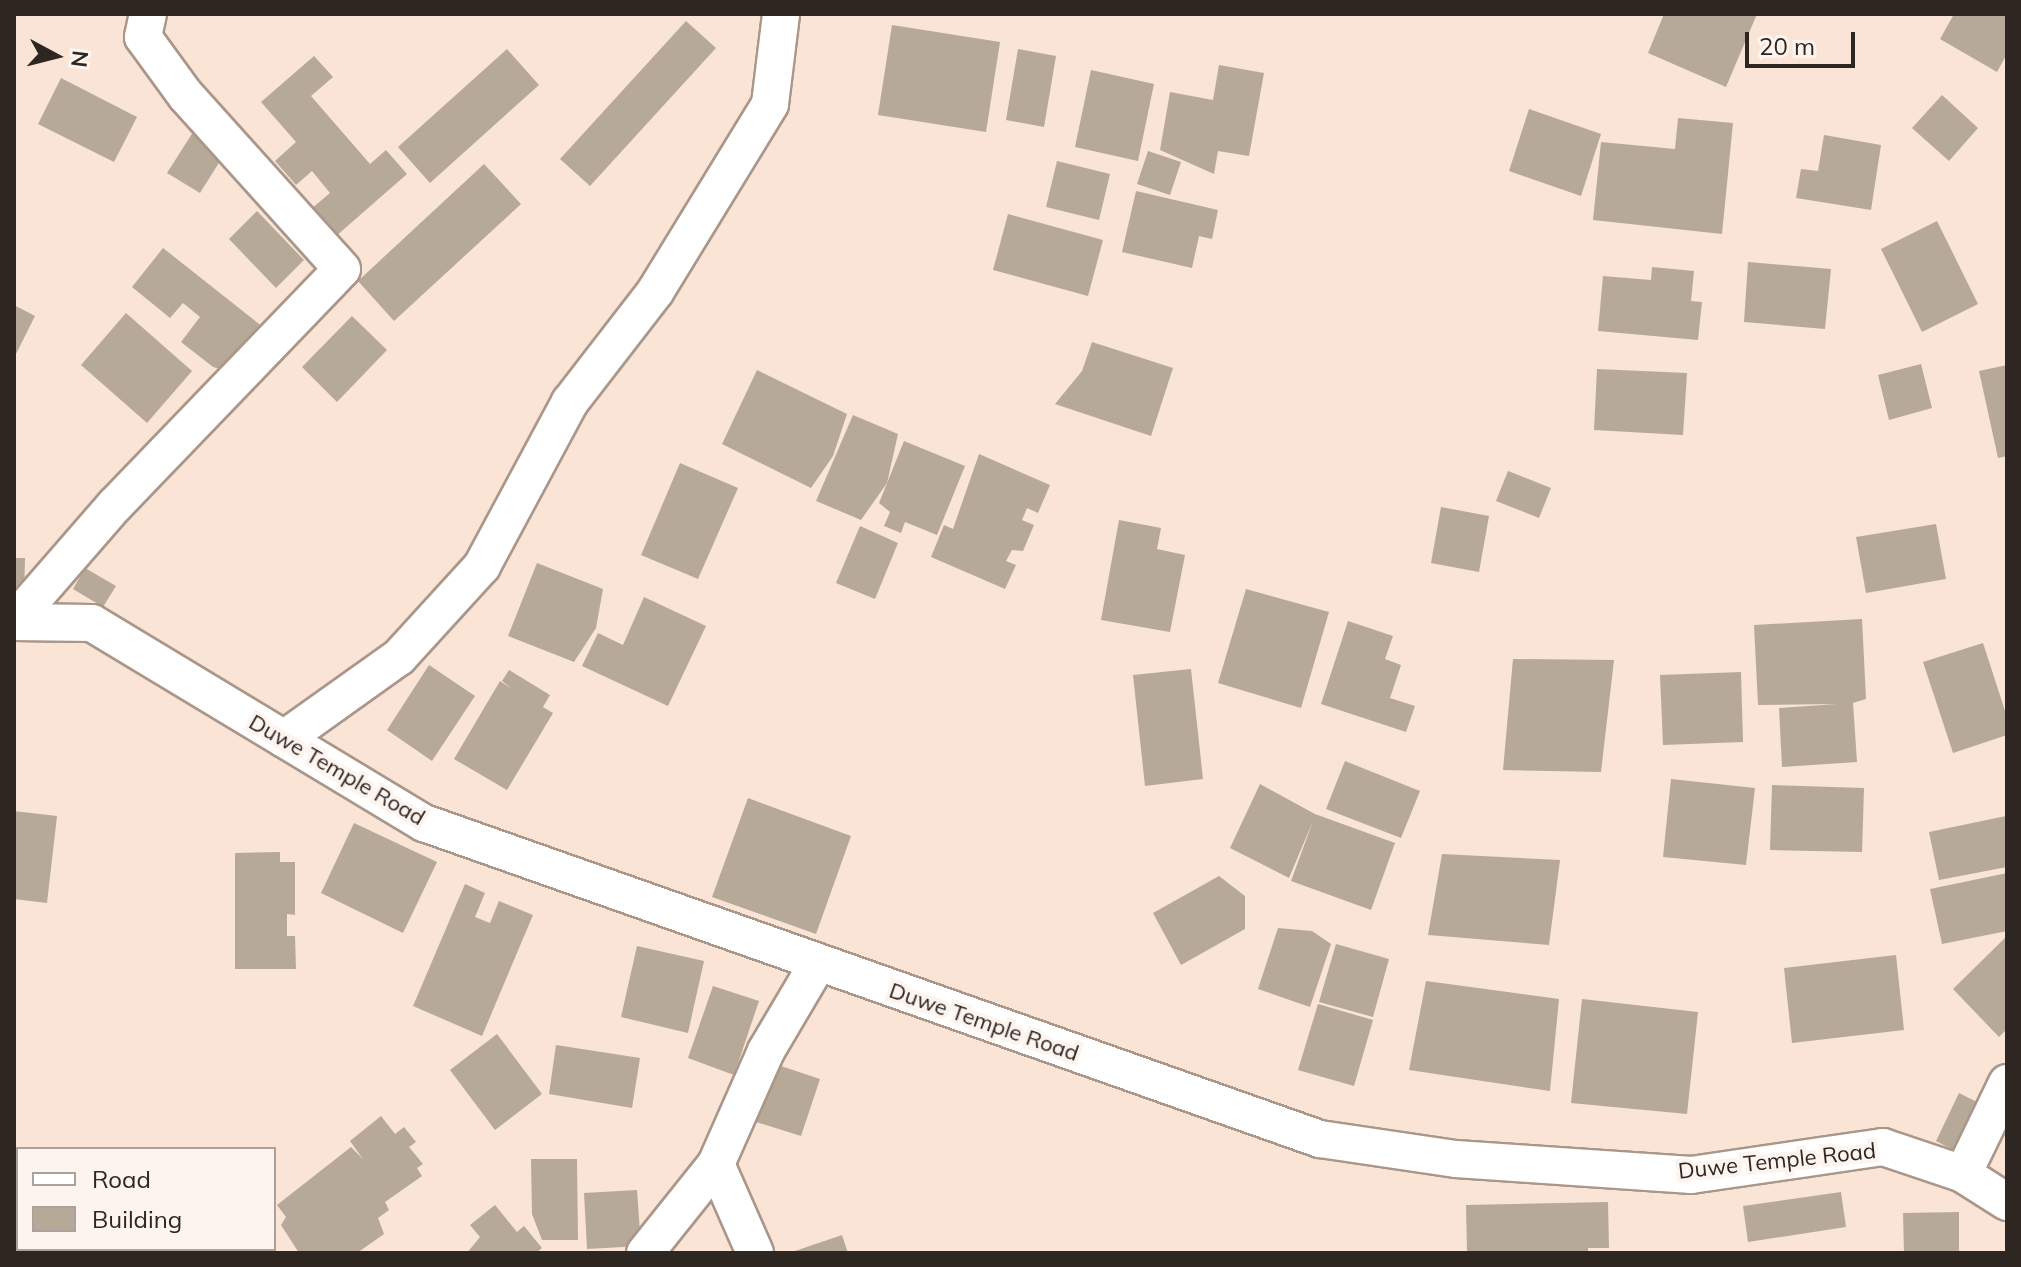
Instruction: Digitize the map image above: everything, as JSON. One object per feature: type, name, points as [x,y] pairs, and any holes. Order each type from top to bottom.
[{"type":"street","points":[[14,621],[115,505],[342,269],[186,96],[143,37],[148,14]]},
{"type":"street","points":[[284,739],[399,657],[482,566],[570,402],[655,292],[770,104],[781,14]]},
{"type":"street","name":"Duwe Temple Road","points":[[14,621],[92,623],[424,823],[1320,1139],[1456,1159],[1691,1175],[1883,1147],[1963,1174],[2007,1202]]},
{"type":"street","points":[[645,1253],[716,1164],[766,1051],[818,963]]},
{"type":"street","points":[[1963,1174],[2007,1083]]},
{"type":"street","points":[[716,1164],[755,1253]]},
{"type":"building","points":[[1664,14],[1757,14],[1726,87],[1648,53]]},
{"type":"building","points":[[1954,14],[2007,14],[2007,54],[1997,72],[1940,39]]},
{"type":"building","points":[[686,21],[716,48],[590,186],[560,159]]},
{"type":"building","points":[[892,25],[1000,42],[986,132],[878,115]]},
{"type":"building","points":[[507,49],[539,85],[430,183],[398,147]]},
{"type":"building","points":[[1018,49],[1056,56],[1044,127],[1006,120]]},
{"type":"building","points":[[314,56],[333,77],[311,96],[370,164],[386,150],[407,174],[335,237],[311,209],[330,193],[312,171],[296,185],[275,161],[296,142],[261,102]]},
{"type":"building","points":[[1219,65],[1264,73],[1249,156],[1218,151],[1214,174],[1160,150],[1170,92],[1213,100]]},
{"type":"building","points":[[1091,70],[1154,84],[1138,161],[1075,147]]},
{"type":"building","points":[[61,78],[137,117],[114,162],[38,124]]},
{"type":"building","points":[[1942,95],[1978,128],[1949,161],[1912,128]]},
{"type":"building","points":[[1529,109],[1601,134],[1581,196],[1509,171]]},
{"type":"building","points":[[1678,118],[1733,123],[1722,234],[1593,220],[1601,142],[1675,149]]},
{"type":"building","points":[[195,129],[227,150],[200,193],[167,173]]},
{"type":"building","points":[[1824,135],[1881,145],[1871,210],[1796,198],[1801,169],[1818,171]]},
{"type":"building","points":[[1148,151],[1181,162],[1170,195],[1137,184]]},
{"type":"building","points":[[1057,161],[1110,174],[1099,220],[1046,207]]},
{"type":"building","points":[[484,164],[521,204],[394,321],[358,281]]},
{"type":"building","points":[[1136,191],[1218,210],[1212,239],[1199,236],[1192,268],[1122,252]]},
{"type":"building","points":[[257,211],[304,260],[276,288],[229,239]]},
{"type":"building","points":[[1008,214],[1103,240],[1088,296],[993,270]]},
{"type":"building","points":[[1937,221],[1978,304],[1922,332],[1881,249]]},
{"type":"building","points":[[163,248],[263,327],[228,371],[213,367],[181,342],[200,317],[183,303],[170,318],[132,287]]},
{"type":"building","points":[[1748,262],[1831,269],[1825,329],[1744,322]]},
{"type":"building","points":[[1652,267],[1694,271],[1691,301],[1702,302],[1698,340],[1598,331],[1603,276],[1651,280]]},
{"type":"building","points":[[14,305],[35,316],[14,358]]},
{"type":"building","points":[[126,313],[192,371],[147,423],[81,365]]},
{"type":"building","points":[[352,316],[387,350],[337,402],[302,367]]},
{"type":"building","points":[[1092,342],[1173,368],[1151,436],[1055,404],[1082,371]]},
{"type":"building","points":[[1921,364],[1932,408],[1889,420],[1878,375]]},
{"type":"building","points":[[2007,365],[2007,456],[1998,458],[1979,371]]},
{"type":"building","points":[[1597,369],[1687,373],[1683,435],[1594,430]]},
{"type":"building","points":[[757,370],[847,414],[833,456],[811,488],[722,444]]},
{"type":"building","points":[[853,415],[898,434],[887,483],[861,520],[816,501]]},
{"type":"building","points":[[904,441],[965,466],[937,535],[905,522],[901,533],[884,526],[890,512],[879,503]]},
{"type":"building","points":[[979,454],[1050,485],[1038,513],[1027,508],[1022,520],[1034,525],[1023,551],[1012,550],[1006,561],[1016,565],[1005,589],[931,557],[944,525],[953,529]]},
{"type":"building","points":[[680,463],[738,488],[698,579],[641,555]]},
{"type":"building","points":[[1508,471],[1551,488],[1539,518],[1496,501]]},
{"type":"building","points":[[1441,507],[1489,516],[1479,572],[1431,563]]},
{"type":"building","points":[[1119,520],[1161,528],[1157,549],[1185,555],[1170,632],[1101,620]]},
{"type":"building","points":[[1936,524],[1946,579],[1866,593],[1856,537]]},
{"type":"building","points":[[860,526],[898,543],[875,599],[836,583]]},
{"type":"building","points":[[14,558],[25,558],[24,603],[14,603]]},
{"type":"building","points":[[537,563],[603,589],[596,628],[574,662],[508,636]]},
{"type":"building","points":[[85,568],[116,586],[103,607],[73,589]]},
{"type":"building","points":[[1246,589],[1329,612],[1301,708],[1218,683]]},
{"type":"building","points":[[644,597],[706,626],[668,706],[582,666],[598,633],[623,645]]},
{"type":"building","points":[[1862,619],[1866,699],[1853,703],[1857,762],[1782,767],[1779,708],[1837,704],[1758,705],[1754,625]]},
{"type":"building","points":[[1348,621],[1393,636],[1385,659],[1401,665],[1390,698],[1415,706],[1406,732],[1321,704]]},
{"type":"building","points":[[1983,643],[2007,717],[2007,735],[1953,753],[1923,662]]},
{"type":"building","points":[[1513,659],[1614,660],[1601,772],[1503,770]]},
{"type":"building","points":[[429,665],[475,696],[432,761],[387,730]]},
{"type":"building","points":[[1191,669],[1203,779],[1145,786],[1133,675]]},
{"type":"building","points":[[509,670],[550,695],[543,707],[553,713],[507,790],[454,759],[500,681],[512,689],[502,681]]},
{"type":"building","points":[[1741,672],[1743,742],[1663,745],[1660,675]]},
{"type":"building","points":[[1345,761],[1420,791],[1401,838],[1326,809]]},
{"type":"building","points":[[1671,779],[1755,788],[1746,865],[1663,857]]},
{"type":"building","points":[[1260,784],[1315,814],[1395,843],[1371,910],[1291,881],[1313,821],[1289,878],[1230,848]]},
{"type":"building","points":[[1772,785],[1864,788],[1862,852],[1770,850]]},
{"type":"building","points":[[748,798],[851,836],[816,934],[712,897]]},
{"type":"building","points":[[14,811],[57,816],[47,903],[14,899]]},
{"type":"building","points":[[2006,816],[2007,867],[1939,880],[1929,832]]},
{"type":"building","points":[[354,823],[437,862],[403,933],[321,893]]},
{"type":"building","points":[[280,852],[280,862],[295,862],[295,915],[287,914],[287,936],[295,936],[296,969],[235,969],[235,853]]},
{"type":"building","points":[[1442,854],[1560,860],[1549,945],[1428,935]]},
{"type":"building","points":[[2007,873],[2007,931],[1942,944],[1930,889]]},
{"type":"building","points":[[1219,876],[1245,896],[1245,929],[1181,965],[1153,913]]},
{"type":"building","points":[[465,884],[485,893],[475,917],[490,923],[499,901],[533,915],[482,1036],[413,1006]]},
{"type":"building","points":[[1278,928],[1312,931],[1331,944],[1310,1007],[1258,989]]},
{"type":"building","points":[[2007,936],[2007,1029],[1999,1037],[1953,989]]},
{"type":"building","points":[[1336,944],[1389,959],[1373,1017],[1319,1002]]},
{"type":"building","points":[[637,946],[704,961],[688,1033],[621,1017]]},
{"type":"building","points":[[1896,955],[1904,1030],[1792,1043],[1784,968]]},
{"type":"building","points":[[1426,981],[1559,999],[1550,1091],[1409,1070]]},
{"type":"building","points":[[713,986],[759,1001],[734,1075],[688,1058]]},
{"type":"building","points":[[1582,999],[1698,1012],[1687,1114],[1571,1103]]},
{"type":"building","points":[[1318,1004],[1373,1020],[1354,1086],[1298,1070]]},
{"type":"building","points":[[497,1034],[542,1094],[495,1130],[450,1070]]},
{"type":"building","points":[[556,1045],[640,1058],[632,1108],[549,1094]]},
{"type":"building","points":[[775,1064],[820,1079],[801,1136],[756,1122]]},
{"type":"building","points":[[1959,1093],[1983,1105],[1959,1153],[1936,1141]]},
{"type":"building","points":[[381,1116],[395,1134],[404,1127],[416,1142],[409,1147],[423,1164],[417,1168],[422,1176],[385,1202],[389,1210],[378,1218],[384,1234],[357,1253],[299,1253],[281,1225],[286,1217],[277,1205],[351,1147],[363,1159],[350,1141]]},
{"type":"building","points":[[531,1159],[577,1159],[578,1240],[542,1240],[532,1214]]},
{"type":"building","points":[[637,1190],[641,1246],[587,1249],[584,1193]]},
{"type":"building","points":[[1841,1192],[1846,1227],[1748,1242],[1743,1206]]},
{"type":"building","points":[[1608,1202],[1609,1248],[1588,1248],[1588,1253],[1467,1253],[1466,1205]]},
{"type":"building","points":[[495,1205],[517,1232],[524,1226],[542,1248],[536,1253],[467,1253],[480,1237],[470,1225]]},
{"type":"building","points":[[1959,1212],[1959,1253],[1904,1253],[1903,1213]]},
{"type":"building","points":[[842,1235],[848,1253],[792,1253],[792,1252]]}]
